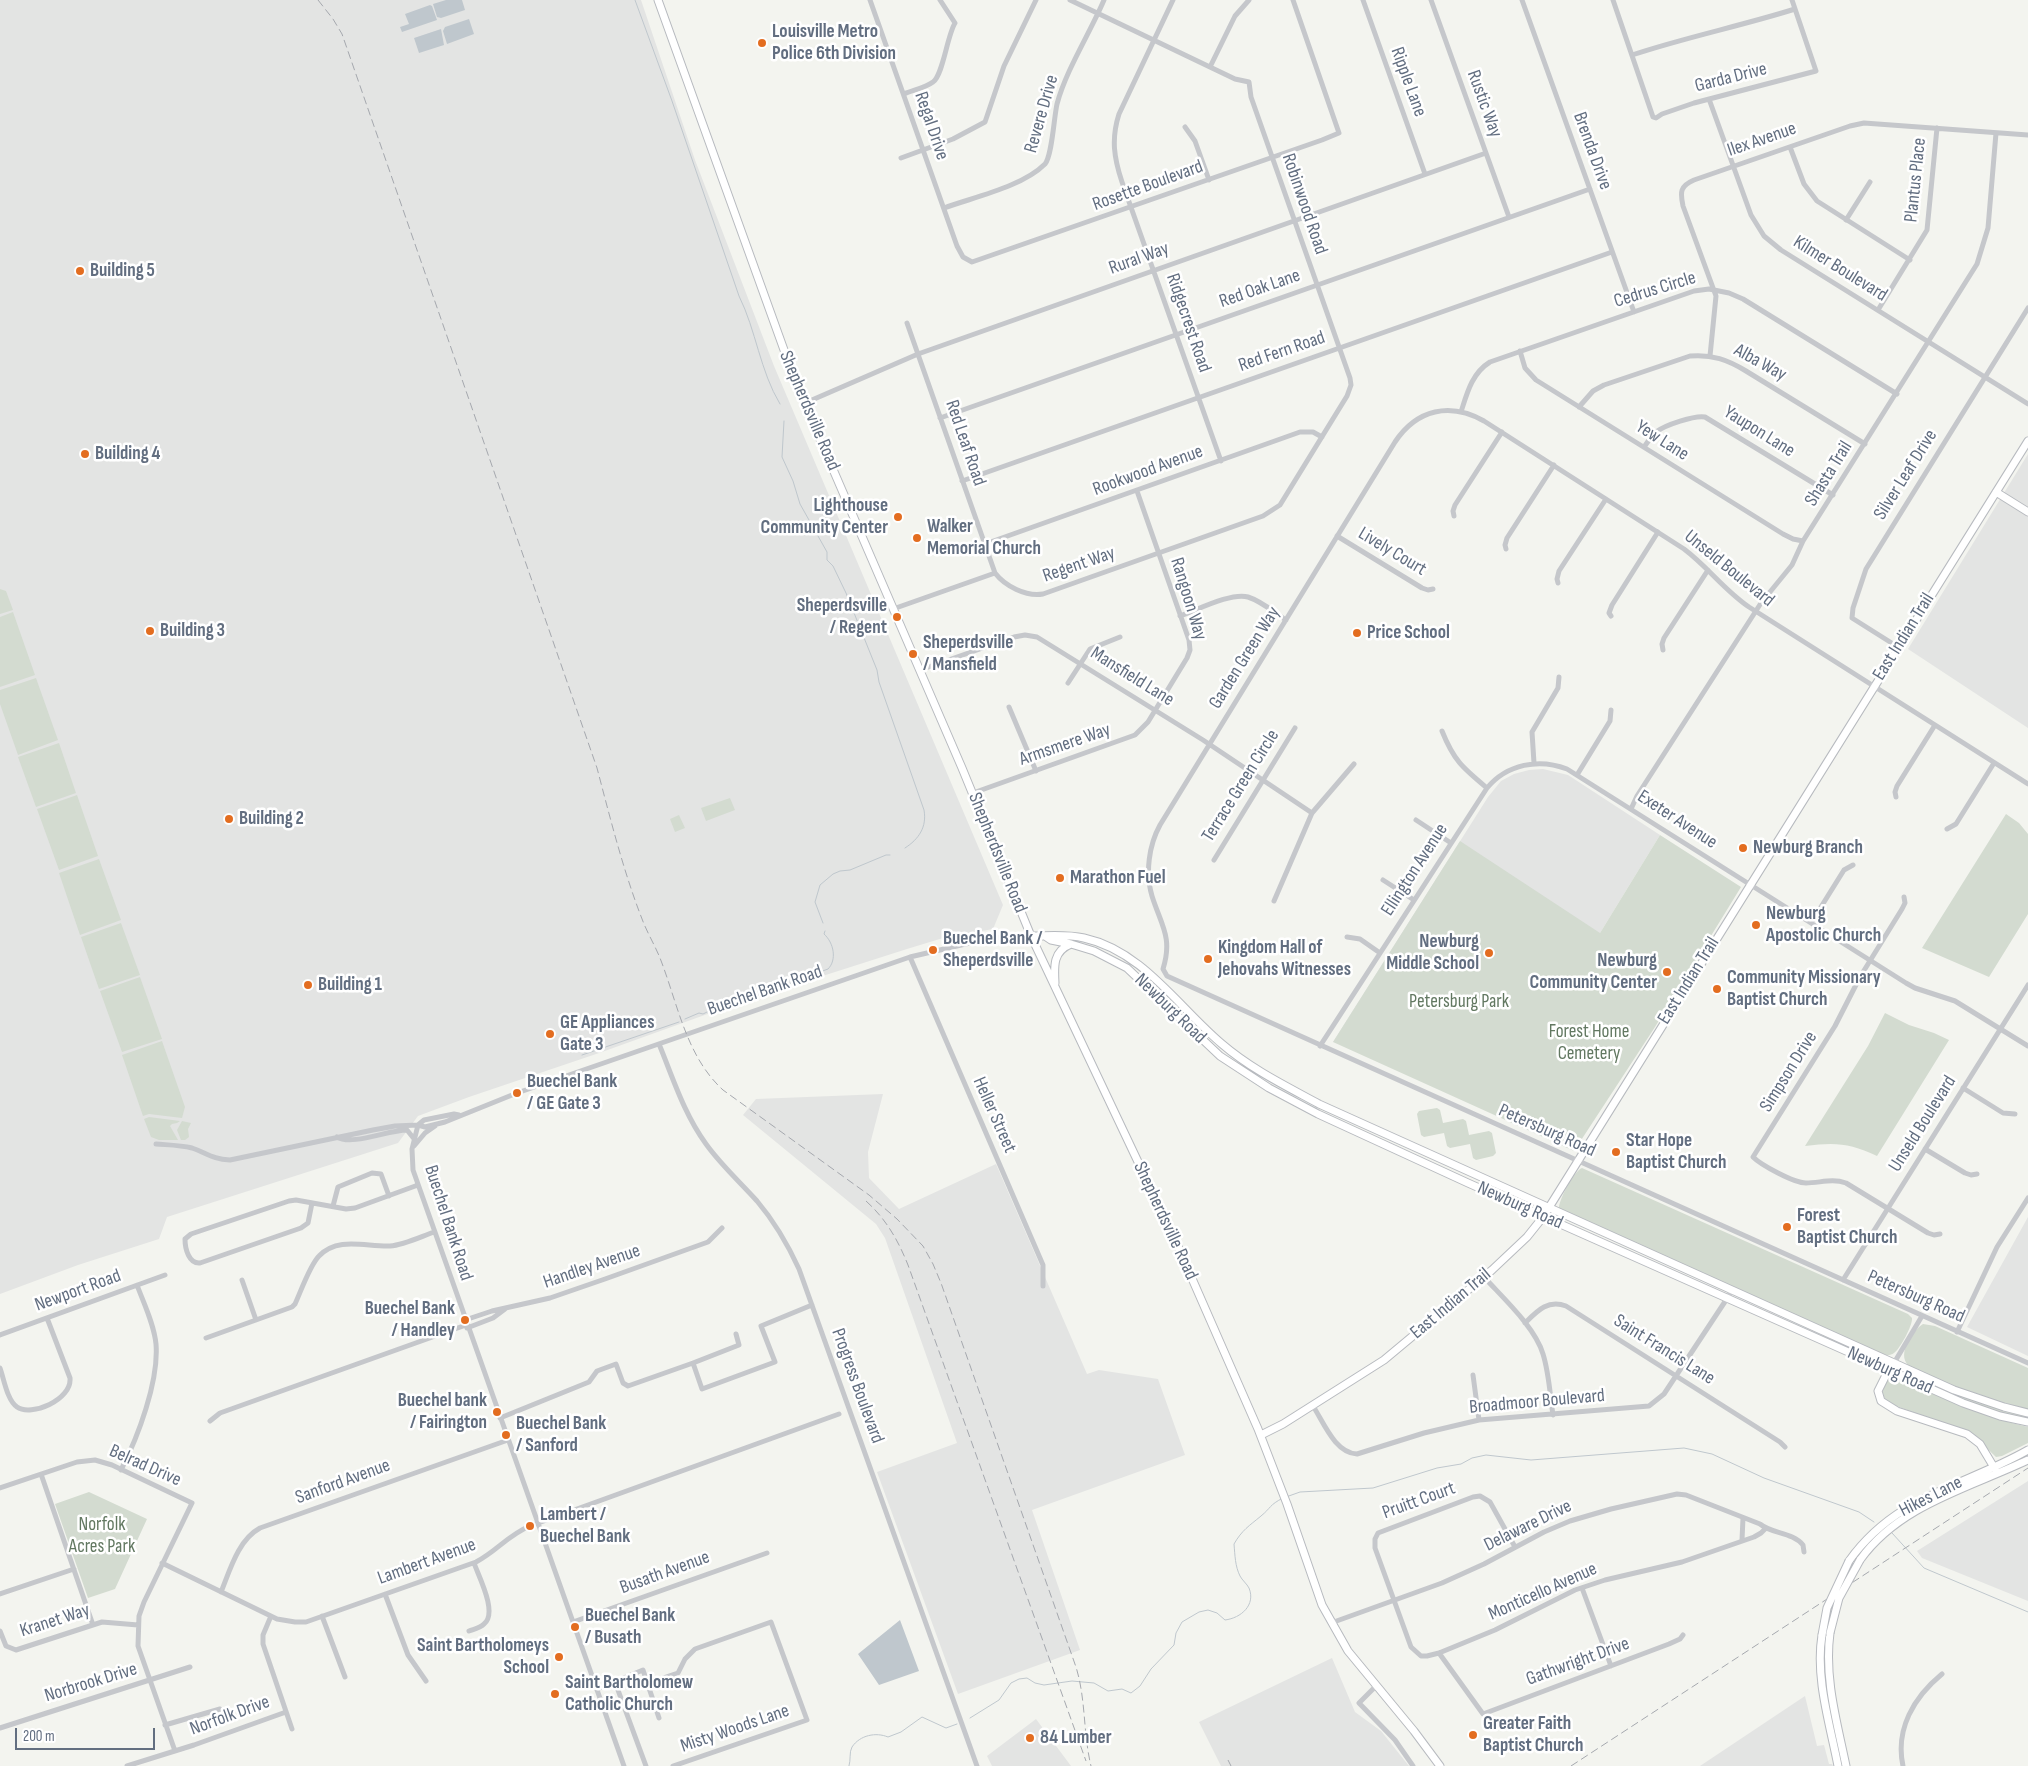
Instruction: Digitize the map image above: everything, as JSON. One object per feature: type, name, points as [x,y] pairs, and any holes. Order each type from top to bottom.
[{"type":"main road","name":"Shepherdsville Road","points":[[658,0],[776,329],[805,403],[973,793],[1031,936],[1176,1242],[1261,1435],[1316,1590],[1331,1623],[1348,1651],[1414,1731],[1440,1766]]},
{"type":"main road","name":"East Indian Trail","points":[[1261,1435],[1313,1406],[1384,1360],[1484,1277],[1526,1237],[1543,1217],[2028,441]]},
{"type":"main road","points":[[1996,492],[2028,512]]},
{"type":"main road","name":"Newburg Road","points":[[1031,936],[1051,934],[1083,938],[1116,950],[1141,967],[1223,1045],[1265,1075],[1319,1104],[1954,1390],[2028,1413]]},
{"type":"main road","name":"Newburg Road","points":[[1045,936],[1051,940],[1071,944],[1108,956],[1127,968],[1219,1055],[1269,1088],[1318,1114],[1888,1371],[1962,1403],[2000,1416],[2028,1422]]},
{"type":"main road","points":[[1056,990],[1055,958],[1060,950],[1071,944]]},
{"type":"main road","points":[[1888,1371],[1878,1390],[1881,1401],[1897,1411],[1967,1434],[1980,1444],[1995,1470]]},
{"type":"main road","name":"Hikes Lane","points":[[1846,1766],[1830,1683],[1828,1656],[1830,1633],[1839,1598],[1860,1560],[1872,1544],[1907,1515],[1995,1470],[2028,1450]]},
{"type":"main road","name":"Hikes Lane","points":[[1838,1766],[1822,1686],[1820,1654],[1827,1608],[1849,1561],[1867,1540],[1898,1512],[1924,1498],[1995,1470],[2028,1460]]},
{"type":"street","name":"Regal Drive","points":[[870,0],[957,246],[963,257],[967,260]]},
{"type":"street","points":[[904,94],[928,84],[938,76],[950,31],[955,22],[940,0]]},
{"type":"street","points":[[901,158],[953,139],[985,122],[1004,66],[1036,0]]},
{"type":"street","name":"Robinwood Road","points":[[1070,0],[1235,79],[1249,82],[1251,97],[1351,385],[1347,396],[1276,508]]},
{"type":"street","name":"Revere Drive","points":[[944,208],[1021,180],[1045,164],[1060,96],[1104,0]]},
{"type":"street","name":"Ridgecrest Road","points":[[1173,0],[1119,114],[1114,131],[1115,159],[1220,461]]},
{"type":"street","points":[[1210,67],[1235,16],[1249,0]]},
{"type":"street","name":"Rosette Boulevard","points":[[967,260],[972,262],[984,260],[1339,133],[1293,0]]},
{"type":"street","name":"Ripple Lane","points":[[1363,0],[1425,174]]},
{"type":"street","name":"Rustic Way","points":[[1431,0],[1509,217]]},
{"type":"street","name":"Brenda Drive","points":[[1522,0],[1634,312]]},
{"type":"street","points":[[1613,0],[1632,55],[1661,45],[1766,19],[1795,9],[1792,0]]},
{"type":"street","name":"Garda Drive","points":[[1632,55],[1654,118],[1681,107],[1816,71],[1795,9]]},
{"type":"street","name":"Kilmer Boulevard","points":[[1709,99],[1751,216],[1764,236],[1781,250],[2028,404]]},
{"type":"street","name":"Ilex Avenue","points":[[1710,356],[1716,296],[1683,206],[1680,193],[1682,187],[1689,182],[1850,126],[1864,123],[2028,135]]},
{"type":"street","points":[[1185,127],[1193,137],[1209,180]]},
{"type":"street","name":"Plantus Place","points":[[1878,310],[1910,260],[1928,225],[1936,128]]},
{"type":"street","name":"Shasta Trail","points":[[1631,809],[1637,796],[1756,612],[1770,591],[1792,565],[1804,541],[1973,270],[1982,252],[1988,228],[1996,133]]},
{"type":"street","points":[[1790,147],[1808,191],[1822,205],[1910,260]]},
{"type":"street","name":"Rural Way","points":[[805,403],[918,354],[1486,153]]},
{"type":"street","points":[[1846,220],[1870,182]]},
{"type":"street","name":"Red Oak Lane","points":[[940,418],[1590,189]]},
{"type":"street","name":"Red Fern Road","points":[[962,481],[1612,252]]},
{"type":"street","name":"Cedrus Circle","points":[[1461,412],[1468,390],[1480,370],[1490,362],[1694,291],[1714,290],[1729,293],[1743,299],[1897,394]]},
{"type":"street","name":"Silver Leaf Drive","points":[[1898,647],[1853,619],[1852,615],[1866,569],[2028,308]]},
{"type":"street","name":"Red Leaf Road","points":[[907,323],[995,573]]},
{"type":"street","name":"Yew Lane","points":[[1520,352],[1525,368],[1532,378],[1783,534],[1793,539],[1804,541]]},
{"type":"street","name":"Alba Way","points":[[1579,407],[1593,391],[1604,385],[1690,356],[1710,356],[1732,362],[1865,444]]},
{"type":"street","name":"Garden Green Way","points":[[1164,973],[1168,945],[1149,886],[1150,850],[1160,825],[1404,429],[1416,420],[1430,414],[1445,410],[1461,412]]},
{"type":"street","name":"Unseld Boulevard","points":[[1461,412],[1478,417],[1658,532],[1696,557],[1728,592],[1756,612],[2028,784]]},
{"type":"street","name":"Yaupon Lane","points":[[1644,448],[1654,433],[1661,428],[1694,417],[1705,417],[1833,495]]},
{"type":"street","name":"Rookwood Avenue","points":[[985,544],[1300,432],[1313,432],[1322,437]]},
{"type":"street","points":[[1454,516],[1455,505],[1502,432]]},
{"type":"street","points":[[1506,549],[1507,538],[1554,465]]},
{"type":"street","name":"Rangoon Way","points":[[1137,491],[1189,640],[1190,650],[1156,710]]},
{"type":"street","points":[[1558,583],[1556,579],[1560,571],[1606,499]]},
{"type":"street","name":"Regent Way","points":[[995,573],[1020,591],[1038,595],[1263,516],[1276,508]]},
{"type":"street","points":[[1610,616],[1612,604],[1658,532]]},
{"type":"street","name":"Lively Court","points":[[1337,536],[1422,588],[1433,589]]},
{"type":"street","points":[[1663,650],[1664,638],[1708,570]]},
{"type":"street","points":[[893,609],[995,573]]},
{"type":"street","points":[[1180,616],[1230,598],[1244,596],[1286,620]]},
{"type":"street","name":"Mansfield Lane","points":[[920,670],[1014,637],[1025,635],[1040,639],[1156,710],[1312,813]]},
{"type":"street","points":[[1068,683],[1092,647],[1120,636]]},
{"type":"street","points":[[1534,764],[1532,732],[1558,688],[1558,677]]},
{"type":"street","points":[[1009,707],[1036,771]]},
{"type":"street","name":"Armsmere Way","points":[[973,793],[1135,735],[1143,729],[1156,710]]},
{"type":"street","points":[[1577,775],[1610,721],[1611,710]]},
{"type":"street","points":[[1896,797],[1896,786],[1934,725]]},
{"type":"street","name":"Terrace Green Circle","points":[[1214,860],[1295,728]]},
{"type":"street","points":[[1442,730],[1450,750],[1458,763],[1487,788]]},
{"type":"street","name":"Exeter Avenue","points":[[1487,788],[1508,770],[1521,765],[1544,763],[1562,766],[1915,988],[1955,1001],[2028,1046]]},
{"type":"street","points":[[1947,829],[1956,824],[1994,763]]},
{"type":"street","points":[[1274,901],[1312,813],[1354,764]]},
{"type":"street","name":"Ellington Avenue","points":[[1320,1046],[1487,788]]},
{"type":"street","points":[[1416,820],[1451,843]]},
{"type":"street","points":[[1810,923],[1844,870],[1853,865]]},
{"type":"street","points":[[1383,880],[1414,900]]},
{"type":"street","name":"Simpson Drive","points":[[1888,1208],[1846,1183],[1832,1180],[1809,1183],[1797,1182],[1753,1156],[1838,1021],[1870,960],[1905,904],[1904,897]]},
{"type":"street","name":"Buechel Bank Road","points":[[624,1766],[466,1325],[418,1185],[412,1166],[413,1147],[418,1125],[437,1124],[454,1119],[459,1115],[517,1093],[910,957],[991,938],[1031,936]]},
{"type":"street","points":[[1347,938],[1355,937],[1380,953]]},
{"type":"street","name":"Heller Street","points":[[910,957],[1043,1265],[1044,1286]]},
{"type":"street","name":"Petersburg Road","points":[[1164,973],[1320,1046],[2028,1364]]},
{"type":"street","name":"Unseld Boulevard","points":[[1843,1280],[2028,985]]},
{"type":"street","name":"Progress Boulevard","points":[[659,1044],[687,1114],[695,1128],[715,1156],[770,1218],[791,1252],[812,1305],[977,1766]]},
{"type":"street","points":[[1963,1088],[2003,1113],[2015,1114]]},
{"type":"street","points":[[156,1144],[184,1146],[213,1158],[230,1160],[395,1126],[418,1125],[424,1120],[454,1114],[459,1115]]},
{"type":"street","points":[[413,1147],[425,1133],[437,1124]]},
{"type":"street","points":[[337,1137],[347,1141],[407,1130],[415,1140]]},
{"type":"street","points":[[1926,1149],[1965,1173],[1977,1174]]},
{"type":"street","points":[[333,1206],[338,1186],[372,1173],[381,1174],[389,1196]]},
{"type":"street","points":[[312,1203],[308,1223],[301,1228],[200,1264],[192,1261],[185,1244],[186,1239],[191,1234],[296,1200],[355,1208],[418,1185]]},
{"type":"street","points":[[1957,1332],[1997,1247],[2028,1198]]},
{"type":"street","points":[[1888,1208],[1928,1233],[1940,1234]]},
{"type":"street","name":"Handley Avenue","points":[[210,1421],[220,1413],[466,1325],[492,1311],[550,1298],[708,1242],[722,1228]]},
{"type":"street","points":[[206,1338],[292,1307],[315,1261],[330,1248],[337,1245],[352,1244],[391,1246],[434,1232]]},
{"type":"street","name":"Newport Road","points":[[0,1335],[165,1275]]},
{"type":"street","points":[[1484,1277],[1525,1323],[1536,1339],[1543,1353],[1553,1415]]},
{"type":"street","points":[[242,1280],[256,1320]]},
{"type":"street","points":[[121,1470],[136,1437],[153,1377],[156,1358],[154,1334],[137,1285]]},
{"type":"street","name":"Broadmoor Boulevard","points":[[1313,1406],[1340,1447],[1351,1453],[1364,1452],[1424,1433],[1479,1420],[1649,1406],[1664,1394],[1732,1290]]},
{"type":"street","points":[[693,1363],[702,1389],[775,1362],[761,1326],[812,1305]]},
{"type":"street","name":"Saint Francis Lane","points":[[1525,1323],[1545,1306],[1563,1305],[1780,1442],[1785,1447]]},
{"type":"street","points":[[1894,1362],[1922,1316]]},
{"type":"street","points":[[0,1368],[12,1401],[21,1410],[31,1410],[59,1401],[63,1397],[69,1388],[70,1378],[47,1318]]},
{"type":"street","points":[[500,1418],[589,1382],[597,1371],[616,1364],[623,1383],[628,1386],[693,1363],[739,1345],[736,1334]]},
{"type":"street","points":[[1473,1375],[1479,1420]]},
{"type":"street","name":"Lambert Avenue","points":[[162,1563],[271,1616],[295,1622],[306,1622],[474,1563],[492,1553],[516,1532],[537,1523],[839,1414]]},
{"type":"street","name":"Sanford Avenue","points":[[221,1592],[242,1545],[250,1535],[260,1528],[508,1440]]},
{"type":"street","name":"Belrad Drive","points":[[0,1488],[85,1460],[100,1461],[121,1470],[192,1503],[162,1563]]},
{"type":"street","points":[[41,1474],[93,1624]]},
{"type":"street","name":"Delaware Drive","points":[[1331,1623],[1470,1571],[1544,1532],[1592,1513],[1677,1494],[1691,1496],[1760,1524],[1765,1529],[1799,1541],[1803,1545],[1804,1552]]},
{"type":"street","name":"Pruitt Court","points":[[1394,1601],[1375,1548],[1375,1539],[1380,1531],[1480,1496],[1490,1502],[1515,1547]]},
{"type":"street","points":[[1742,1540],[1743,1518]]},
{"type":"street","name":"Monticello Avenue","points":[[1394,1601],[1412,1650],[1416,1654],[1424,1656],[1439,1653],[1495,1630],[1582,1588],[1605,1580],[1682,1562],[1761,1534],[1765,1529]]},
{"type":"street","name":"Busath Avenue","points":[[573,1622],[766,1553]]},
{"type":"street","points":[[162,1563],[142,1607],[138,1624],[138,1646],[149,1682],[175,1751]]},
{"type":"street","points":[[469,1631],[482,1626],[490,1613],[474,1563]]},
{"type":"street","points":[[0,1594],[74,1569]]},
{"type":"street","points":[[1582,1588],[1610,1666]]},
{"type":"street","points":[[385,1594],[408,1656],[426,1681]]},
{"type":"street","points":[[271,1616],[263,1635],[263,1644],[292,1729]]},
{"type":"street","points":[[322,1616],[344,1677]]},
{"type":"street","name":"Kranet Way","points":[[0,1631],[4,1643],[12,1649],[21,1649],[93,1624],[109,1621],[138,1624]]},
{"type":"street","name":"Misty Woods Lane","points":[[648,1683],[678,1672],[685,1659],[695,1648],[771,1622],[807,1720],[672,1766]]},
{"type":"street","name":"Gathwright Drive","points":[[1439,1653],[1482,1714],[1677,1641],[1683,1635]]},
{"type":"street","name":"Norbrook Drive","points":[[0,1728],[149,1682],[190,1667]]},
{"type":"street","points":[[597,1689],[643,1670],[660,1718]]},
{"type":"street","points":[[1903,1766],[1900,1745],[1902,1731],[1924,1691],[1942,1674]]},
{"type":"street","points":[[615,1682],[646,1766]]},
{"type":"street","points":[[1376,1686],[1359,1703],[1395,1740],[1414,1766]]},
{"type":"street","points":[[165,1725],[220,1709]]},
{"type":"street","name":"Norfolk Drive","points":[[127,1766],[286,1712]]},
{"type":"shaded area","points":[[0,0],[641,0],[695,160],[774,366],[1003,905],[993,929],[943,938],[738,1003],[469,1097],[418,1116],[398,1143],[167,1217],[159,1239],[78,1265],[0,1294]]},
{"type":"shaded area","points":[[446,0],[462,0],[465,10],[441,18],[437,17],[433,4]]},
{"type":"shaded area","points":[[430,5],[437,20],[402,32],[400,27],[409,24],[405,14]]},
{"type":"shaded area","points":[[469,19],[474,34],[447,44],[443,31],[445,27]]},
{"type":"shaded area","points":[[441,29],[444,45],[419,53],[414,38]]},
{"type":"shaded area","points":[[2028,454],[2028,728],[1908,649]]},
{"type":"shaded area","name":"Newburg Middle School","points":[[1543,769],[1568,775],[1660,835],[1600,933],[1333,1042],[1488,797],[1501,781],[1514,774]]},
{"type":"shaded area","points":[[883,1094],[868,1152],[869,1178],[899,1209],[996,1164],[1087,1374],[1099,1370],[1158,1379],[1185,1455],[1032,1510],[1080,1650],[958,1694],[877,1472],[957,1443],[885,1238],[876,1224],[743,1115],[756,1099]]},
{"type":"shaded area","points":[[2028,1217],[2028,1356],[1967,1327]]},
{"type":"shaded area","points":[[2028,1481],[2028,1601],[1922,1558],[1917,1551]]},
{"type":"shaded area","points":[[900,1620],[919,1671],[879,1685],[858,1654]]},
{"type":"shaded area","points":[[1332,1658],[1355,1712],[1381,1731],[1409,1766],[1221,1766],[1199,1722]]},
{"type":"shaded area","points":[[1805,1696],[1817,1746],[1824,1745],[1829,1764],[1833,1766],[1700,1766]]},
{"type":"shaded area","name":"84 Lumber","points":[[1036,1719],[1071,1766],[992,1766],[987,1756]]},
{"type":"green space","points":[[0,589],[6,591],[13,610],[0,614]]},
{"type":"green space","points":[[13,612],[35,675],[0,687],[0,617]]},
{"type":"green space","points":[[36,678],[58,740],[18,755],[0,704],[0,690]]},
{"type":"green space","points":[[59,743],[76,793],[36,807],[18,757]]},
{"type":"green space","points":[[77,795],[98,856],[59,870],[37,809]]},
{"type":"green space","points":[[730,798],[735,810],[706,821],[701,808]]},
{"type":"green space","points":[[2006,814],[2019,823],[2028,834],[2028,914],[1989,977],[1922,948]]},
{"type":"green space","points":[[679,815],[685,828],[675,832],[670,819]]},
{"type":"green space","name":"Petersburg Park","points":[[1660,835],[1741,887],[1655,1027],[1574,1151],[1333,1042],[1460,841],[1600,933]]},
{"type":"green space","points":[[99,859],[121,920],[80,935],[59,873]]},
{"type":"green space","points":[[121,923],[140,975],[99,989],[81,937]]},
{"type":"green space","points":[[140,977],[162,1039],[122,1052],[100,991]]},
{"type":"green space","points":[[1885,1013],[1909,1025],[1949,1040],[1877,1156],[1850,1146],[1825,1144],[1805,1146],[1868,1046]]},
{"type":"green space","points":[[162,1041],[185,1107],[182,1118],[149,1114],[143,1116],[122,1055]]},
{"type":"green space","points":[[1437,1108],[1440,1110],[1443,1123],[1463,1119],[1466,1121],[1469,1135],[1489,1131],[1492,1133],[1496,1153],[1493,1156],[1476,1160],[1473,1158],[1470,1144],[1450,1148],[1447,1146],[1444,1133],[1424,1137],[1421,1135],[1417,1114],[1419,1111]]},
{"type":"green space","points":[[149,1117],[180,1121],[170,1126],[178,1140],[159,1140],[151,1137],[144,1119]]},
{"type":"green space","points":[[182,1121],[191,1123],[188,1129],[189,1137],[185,1140],[181,1140],[177,1130]]},
{"type":"green space","points":[[1582,1168],[1908,1314],[1912,1321],[1906,1337],[1894,1353],[1890,1355],[1882,1354],[1559,1209],[1567,1187]]},
{"type":"green space","points":[[1923,1324],[1935,1326],[2028,1368],[2028,1409],[1951,1386],[1908,1365],[1904,1355],[1907,1343],[1914,1332]]},
{"type":"green space","points":[[1904,1370],[2028,1416],[2028,1420],[1980,1406],[1902,1374]]},
{"type":"green space","points":[[1895,1378],[2008,1422],[2028,1427],[2028,1443],[1996,1457],[1971,1433],[1888,1403],[1883,1395],[1884,1386],[1887,1380]]},
{"type":"green space","name":"Norfolk Acres Park","points":[[89,1492],[147,1519],[115,1589],[88,1598],[55,1504]]},
{"type":"waterway","points":[[635,0],[768,378],[780,404]]},
{"type":"waterway","points":[[784,421],[782,457],[793,481],[800,504],[827,552],[827,560],[833,566],[846,593],[877,670],[879,682],[924,810],[925,816],[921,832],[905,848]]},
{"type":"waterway","points":[[823,923],[815,902],[820,885],[833,874],[850,870],[890,855]]},
{"type":"waterway","points":[[685,1019],[699,1013],[703,1014],[723,1004],[729,1005],[742,999],[756,996],[828,969],[833,961],[833,951],[830,942],[824,934],[825,931]]},
{"type":"waterway","points":[[582,1055],[679,1022]]},
{"type":"waterway","points":[[1286,1497],[1300,1492],[1373,1488],[1437,1468],[1461,1464],[1472,1458],[1486,1455],[1531,1460],[1684,1448],[1712,1454],[1764,1478],[1859,1512],[1874,1522]]},
{"type":"waterway","points":[[970,1718],[999,1700],[1011,1683],[1019,1679],[1027,1678],[1035,1683],[1044,1685],[1072,1681],[1094,1683],[1108,1691],[1122,1689],[1131,1693],[1140,1686],[1151,1669],[1174,1645],[1176,1633],[1182,1622],[1199,1612],[1208,1610],[1217,1613],[1225,1620],[1236,1617],[1246,1610],[1251,1594],[1238,1572],[1234,1544],[1246,1528],[1283,1498]]},
{"type":"waterway","points":[[1892,1533],[1924,1568],[2028,1612]]},
{"type":"waterway","points":[[849,1766],[852,1747],[864,1737],[873,1735],[888,1737],[901,1732],[922,1717],[946,1728],[957,1724]]},
{"type":"railway","points":[[318,0],[342,34],[597,768],[630,886],[644,924],[661,960],[693,1048],[701,1063],[723,1090],[869,1195],[897,1219],[923,1246],[933,1264],[1076,1667],[1091,1766]]},
{"type":"railway","points":[[866,1201],[891,1230],[908,1265],[1086,1761]]},
{"type":"railway","points":[[1571,1766],[2028,1468]]},
{"type":"railway","points":[[1228,1760],[1231,1766]]},
{"type":"place","name":"Louisville Metro Police 6th Division","points":[[762,43]]},
{"type":"place","name":"Building 5","points":[[80,271]]},
{"type":"place","name":"Building 4","points":[[85,454]]},
{"type":"place","name":"Lighthouse Community Center","points":[[898,517]]},
{"type":"place","name":"Walker Memorial Church","points":[[917,538]]},
{"type":"place","name":"Sheperdsville / Regent","points":[[897,617]]},
{"type":"place","name":"Building 3","points":[[150,631]]},
{"type":"place","name":"Price School","points":[[1357,633]]},
{"type":"place","name":"Sheperdsville / Mansfield","points":[[913,654]]},
{"type":"place","name":"Building 2","points":[[229,819]]},
{"type":"place","name":"Newburg Branch","points":[[1743,848]]},
{"type":"place","name":"Marathon Fuel","points":[[1060,878]]},
{"type":"place","name":"Newburg Apostolic Church","points":[[1756,925]]},
{"type":"place","name":"Buechel Bank / Sheperdsville","points":[[933,950]]},
{"type":"place","name":"Newburg Middle School","points":[[1489,953]]},
{"type":"place","name":"Kingdom Hall of Jehovahs Witnesses","points":[[1208,959]]},
{"type":"place","name":"Newburg Community Center","points":[[1667,972]]},
{"type":"place","name":"Building 1","points":[[308,985]]},
{"type":"place","name":"Community Missionary Baptist Church","points":[[1717,989]]},
{"type":"place","name":"GE Appliances Gate 3","points":[[550,1034]]},
{"type":"place","name":"Buechel Bank / GE Gate 3","points":[[517,1093]]},
{"type":"place","name":"Star Hope Baptist Church","points":[[1616,1152]]},
{"type":"place","name":"Forest Baptist Church","points":[[1787,1227]]},
{"type":"place","name":"Buechel Bank / Handley","points":[[465,1320]]},
{"type":"place","name":"Buechel bank / Fairington","points":[[497,1412]]},
{"type":"place","name":"Buechel Bank / Sanford","points":[[506,1435]]},
{"type":"place","name":"Lambert / Buechel Bank","points":[[530,1526]]},
{"type":"place","name":"Buechel Bank / Busath","points":[[575,1627]]},
{"type":"place","name":"Saint Bartholomeys School","points":[[559,1657]]},
{"type":"place","name":"Saint Bartholomew Catholic Church","points":[[555,1694]]},
{"type":"place","name":"Greater Faith Baptist Church","points":[[1473,1735]]},
{"type":"place","name":"84 Lumber","points":[[1030,1738]]},
{"type":"park label","name":"Forest Home Cemetery","points":[[1589,1043]]}]
